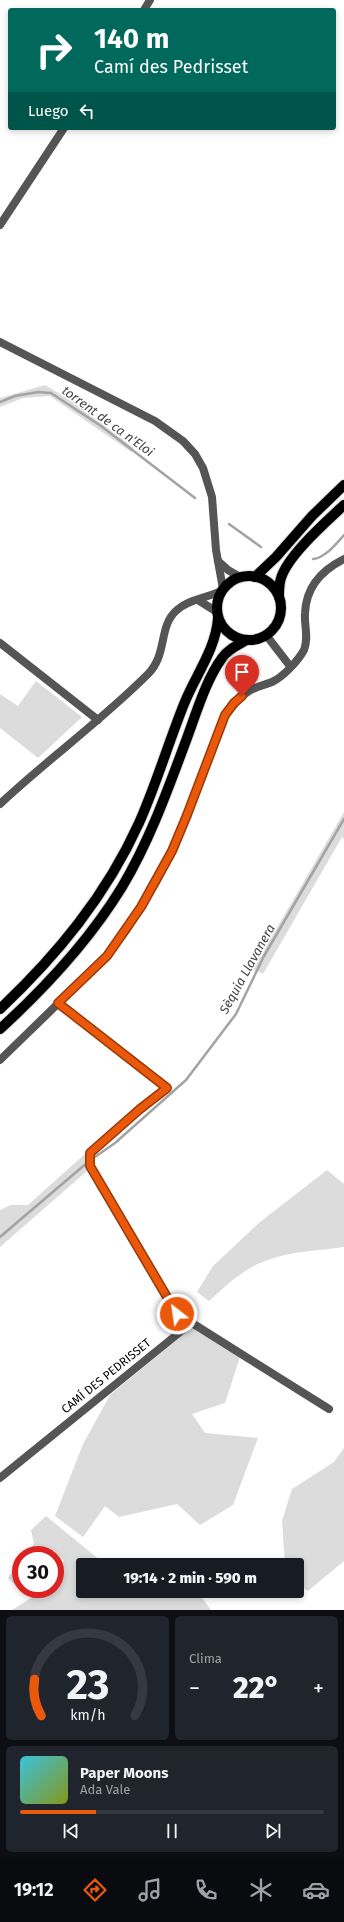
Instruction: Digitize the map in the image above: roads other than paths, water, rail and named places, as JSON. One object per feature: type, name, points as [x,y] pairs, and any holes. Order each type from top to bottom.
[{"type":"main road","points":[[255,577],[276,557],[308,520],[344,485]]},
{"type":"main road","points":[[218,615],[222,626],[233,636],[247,640],[255,640],[266,635],[274,628],[280,617],[281,610],[279,597],[281,578],[290,562],[344,505]]},
{"type":"main road","points":[[0,1009],[35,975],[71,934],[108,881],[149,800],[192,685],[214,642],[217,633],[217,603],[222,590],[231,582],[240,577],[255,577],[268,583],[279,597]]},
{"type":"main road","points":[[0,1029],[63,967],[84,942],[121,888],[137,860],[159,812],[198,709],[214,672],[228,651],[247,640]]},
{"type":"street","points":[[0,225],[63,130]]},
{"type":"street","points":[[0,342],[155,421],[183,441],[195,454],[203,468],[212,497],[222,590],[184,605],[172,614],[166,628],[161,652],[154,666],[98,720],[0,804]]},
{"type":"street","points":[[0,1060],[107,956],[141,907],[172,851],[225,715],[234,703],[249,690],[274,681],[290,666],[303,650],[306,642],[305,613],[308,594],[314,583],[327,569],[344,559]]},
{"type":"street","points":[[218,560],[228,570],[240,577]]},
{"type":"street","points":[[198,600],[218,615]]},
{"type":"street","points":[[266,635],[290,666]]},
{"type":"street","points":[[0,643],[98,720]]},
{"type":"street","points":[[58,1003],[167,1088],[140,1109],[90,1153],[90,1166],[185,1328],[192,1323],[329,1409]]},
{"type":"street","name":"CAMÍ DES PEDRISSET","points":[[0,1478],[185,1328]]},
{"type":"waterway","name":"torrent de ca n'Eloi","points":[[0,402],[15,396],[38,392],[51,393],[101,426],[195,498]]},
{"type":"waterway","name":"torrent de ca n'Eloi","points":[[229,524],[261,547]]},
{"type":"waterway","name":"torrent de ca n'Eloi","points":[[313,559],[326,553],[344,535]]},
{"type":"waterway","name":"Sèquia Llavanera","points":[[92,1159],[115,1143],[186,1080],[236,1014],[264,956],[344,819]]},
{"type":"waterway","name":"Sèquia Llavanera","points":[[0,1237],[88,1162]]}]
